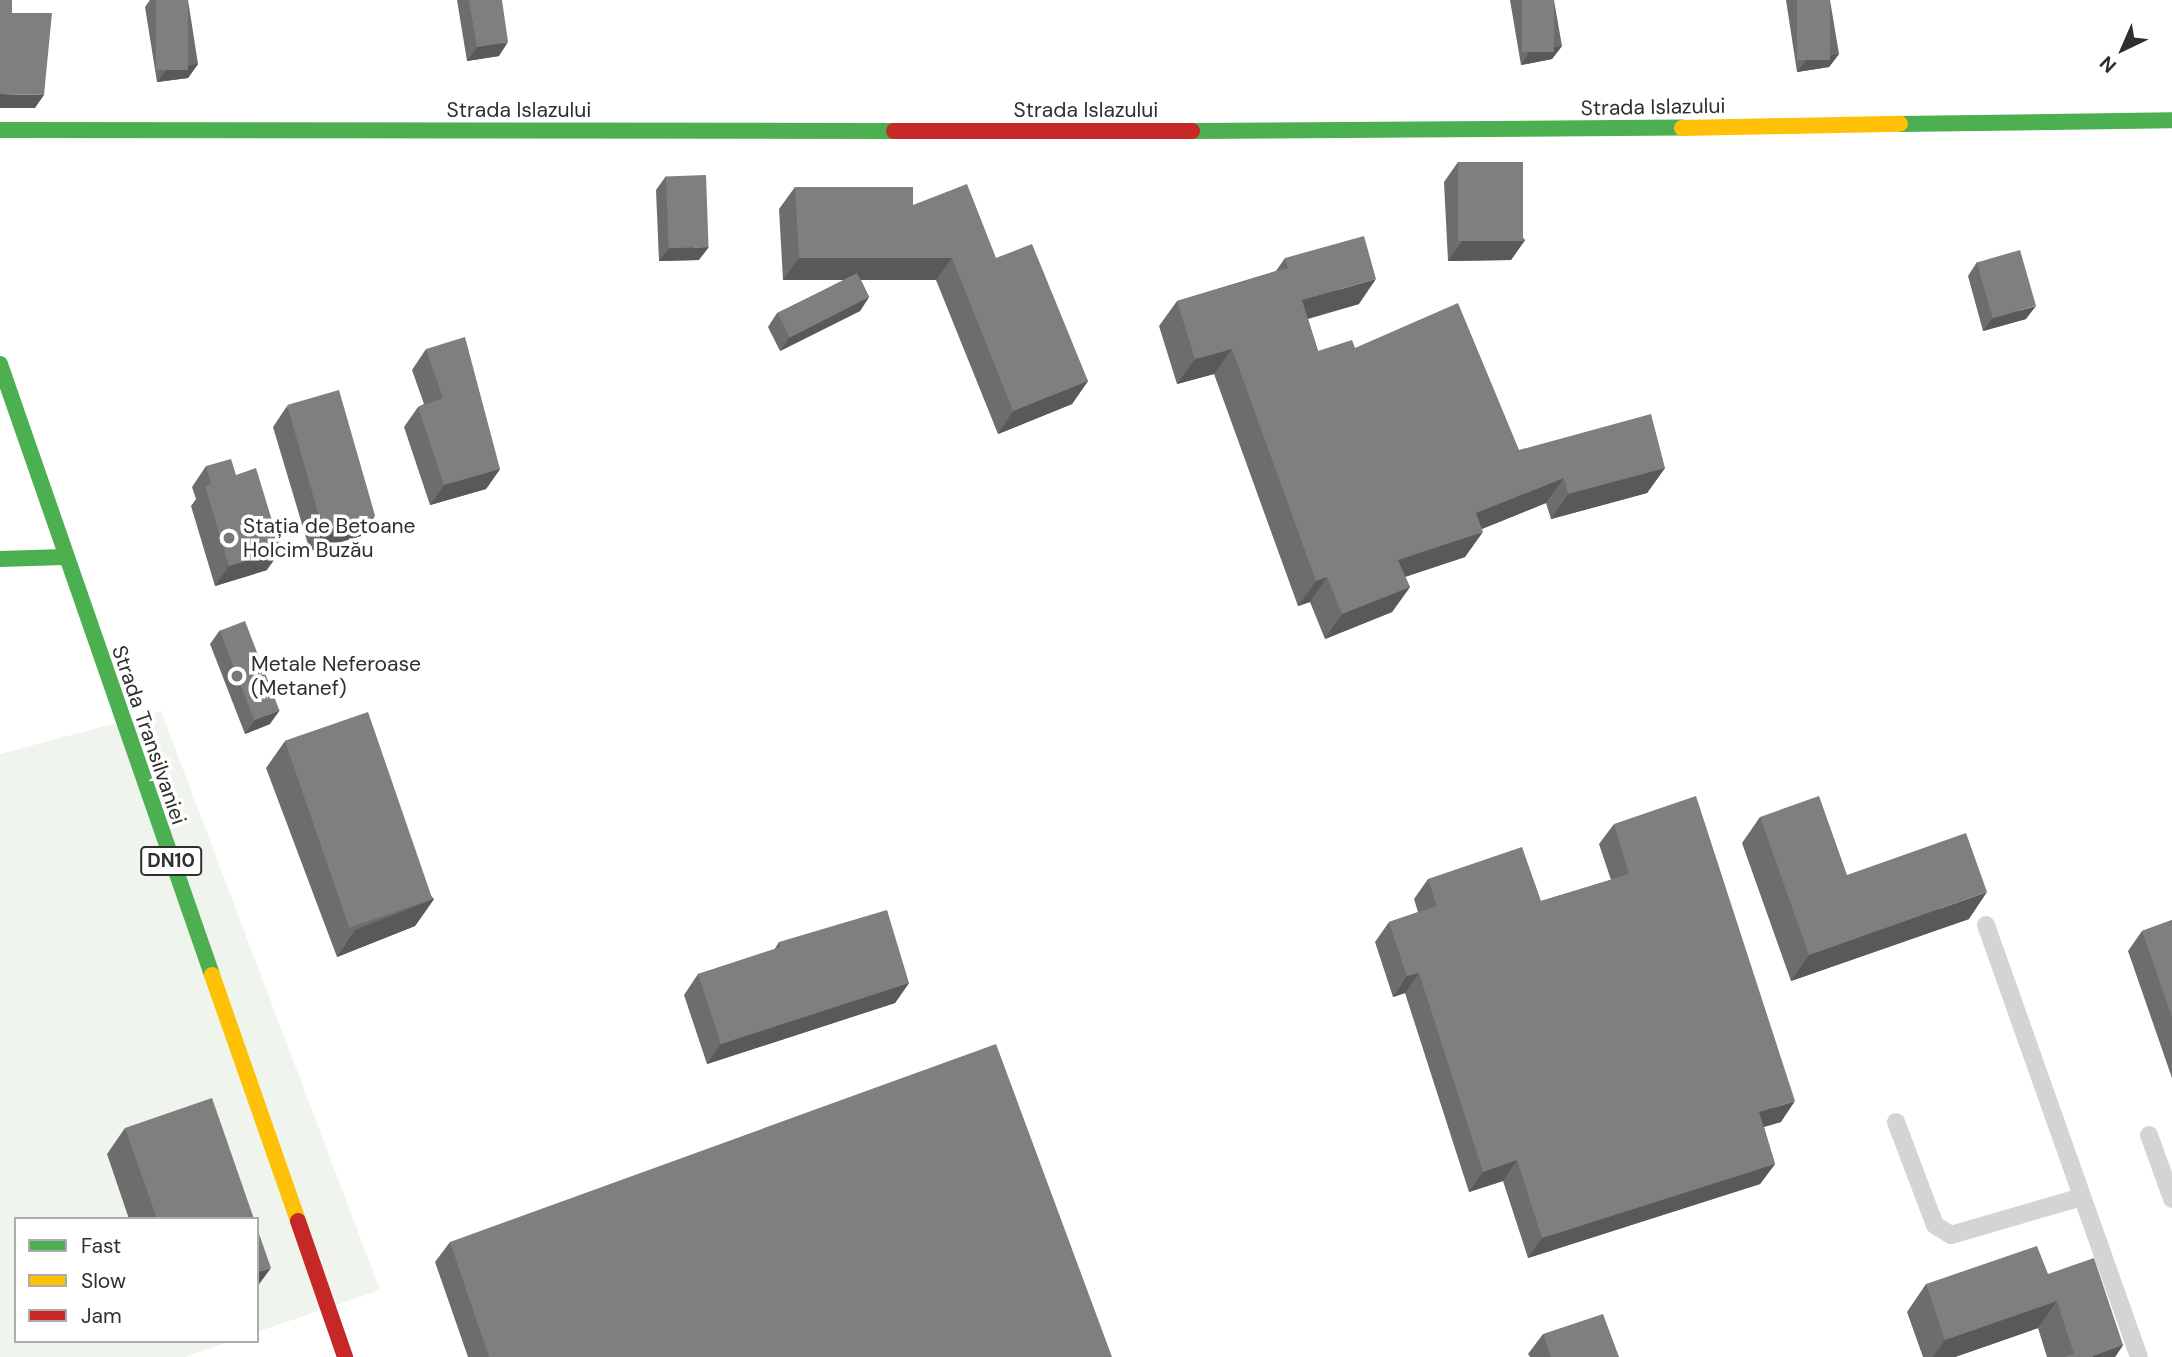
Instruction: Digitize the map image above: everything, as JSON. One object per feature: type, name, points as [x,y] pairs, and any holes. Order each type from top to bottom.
[{"type":"street","name":"Strada Islazului","points":[[0,130],[1466,131],[2172,120]]},
{"type":"street","name":"Strada Transilvaniei","points":[[0,364],[64,557],[345,1357]]},
{"type":"street","points":[[0,559],[64,557]]},
{"type":"lane","points":[[1986,925],[2139,1357]]},
{"type":"lane","points":[[1896,1122],[1935,1225],[1951,1235],[2082,1197]]},
{"type":"lane","points":[[2149,1135],[2172,1199]]},
{"type":"shaded area","points":[[161,711],[380,1290],[259,1331],[259,1217],[14,1217],[14,1343],[225,1343],[185,1357],[0,1357],[0,754]]},
{"type":"building","points":[[0,0],[12,0],[12,13],[52,13],[44,95],[0,94]]},
{"type":"building","points":[[156,0],[188,0],[188,70],[156,70]]},
{"type":"building","points":[[469,0],[502,0],[508,42],[477,47]]},
{"type":"building","points":[[1522,0],[1554,0],[1554,52],[1522,52]]},
{"type":"building","points":[[1797,0],[1830,0],[1830,60],[1797,60]]},
{"type":"building","points":[[1458,162],[1523,162],[1523,241],[1458,241]]},
{"type":"building","points":[[706,175],[709,247],[669,248],[666,176]]},
{"type":"building","points":[[967,184],[996,258],[1032,244],[1088,381],[1013,411],[952,258],[799,258],[795,187],[913,187],[913,205]]},
{"type":"building","points":[[1364,236],[1376,279],[1302,300],[1318,351],[1352,340],[1355,348],[1458,303],[1519,450],[1651,414],[1665,468],[1568,494],[1564,478],[1476,513],[1483,532],[1398,560],[1410,587],[1342,614],[1327,577],[1316,581],[1232,349],[1195,359],[1177,301],[1288,268],[1285,258]]},
{"type":"building","points":[[2020,250],[2036,306],[1993,318],[1977,262]]},
{"type":"building","points":[[857,273],[869,297],[790,337],[778,313]]},
{"type":"building","points":[[465,337],[500,469],[444,485],[418,407],[443,398],[426,349]]},
{"type":"building","points":[[339,390],[375,516],[323,531],[287,405]]},
{"type":"building","points":[[231,459],[236,475],[256,468],[281,550],[229,566],[205,486],[211,484],[206,466]]},
{"type":"building","points":[[245,621],[279,711],[254,720],[220,631]]},
{"type":"building","points":[[368,712],[432,899],[349,928],[285,741]]},
{"type":"building","points":[[1696,796],[1795,1101],[1759,1112],[1775,1164],[1542,1238],[1517,1160],[1483,1172],[1419,973],[1407,976],[1389,922],[1437,906],[1428,879],[1522,847],[1541,901],[1629,874],[1614,824]]},
{"type":"building","points":[[1819,796],[1847,875],[1966,833],[1987,892],[1809,955],[1760,817]]},
{"type":"building","points":[[887,910],[909,983],[721,1044],[698,974],[780,947],[779,942]]},
{"type":"building","points":[[2172,920],[2172,1017],[2142,931]]},
{"type":"building","points":[[996,1044],[1112,1357],[489,1357],[450,1242]]},
{"type":"building","points":[[212,1098],[253,1217],[156,1217],[125,1128]]},
{"type":"building","points":[[259,1234],[271,1268],[259,1271]]},
{"type":"building","points":[[2037,1246],[2048,1274],[2094,1258],[2123,1345],[2093,1357],[2064,1357],[2074,1354],[2057,1301],[1945,1340],[1926,1284]]},
{"type":"building","points":[[1603,1314],[1619,1357],[1551,1357],[1543,1334]]},
{"type":"traffic: fast","points":[[1900,124],[2172,120]]},
{"type":"traffic: fast","points":[[1192,131],[1682,128]]},
{"type":"traffic: fast","points":[[0,130],[894,131]]},
{"type":"traffic: fast","points":[[0,364],[212,975]]},
{"type":"traffic: fast","points":[[0,559],[64,557]]},
{"type":"traffic: slow","points":[[1682,128],[1900,124]]},
{"type":"traffic: slow","points":[[212,975],[298,1221]]},
{"type":"traffic: jam","points":[[894,131],[1192,131]]},
{"type":"traffic: jam","points":[[298,1221],[345,1357]]},
{"type":"place","name":"Stația de Betoane Holcim Buzău","points":[[229,538]]},
{"type":"place","name":"Metale Neferoase (Metanef)","points":[[237,676]]}]
